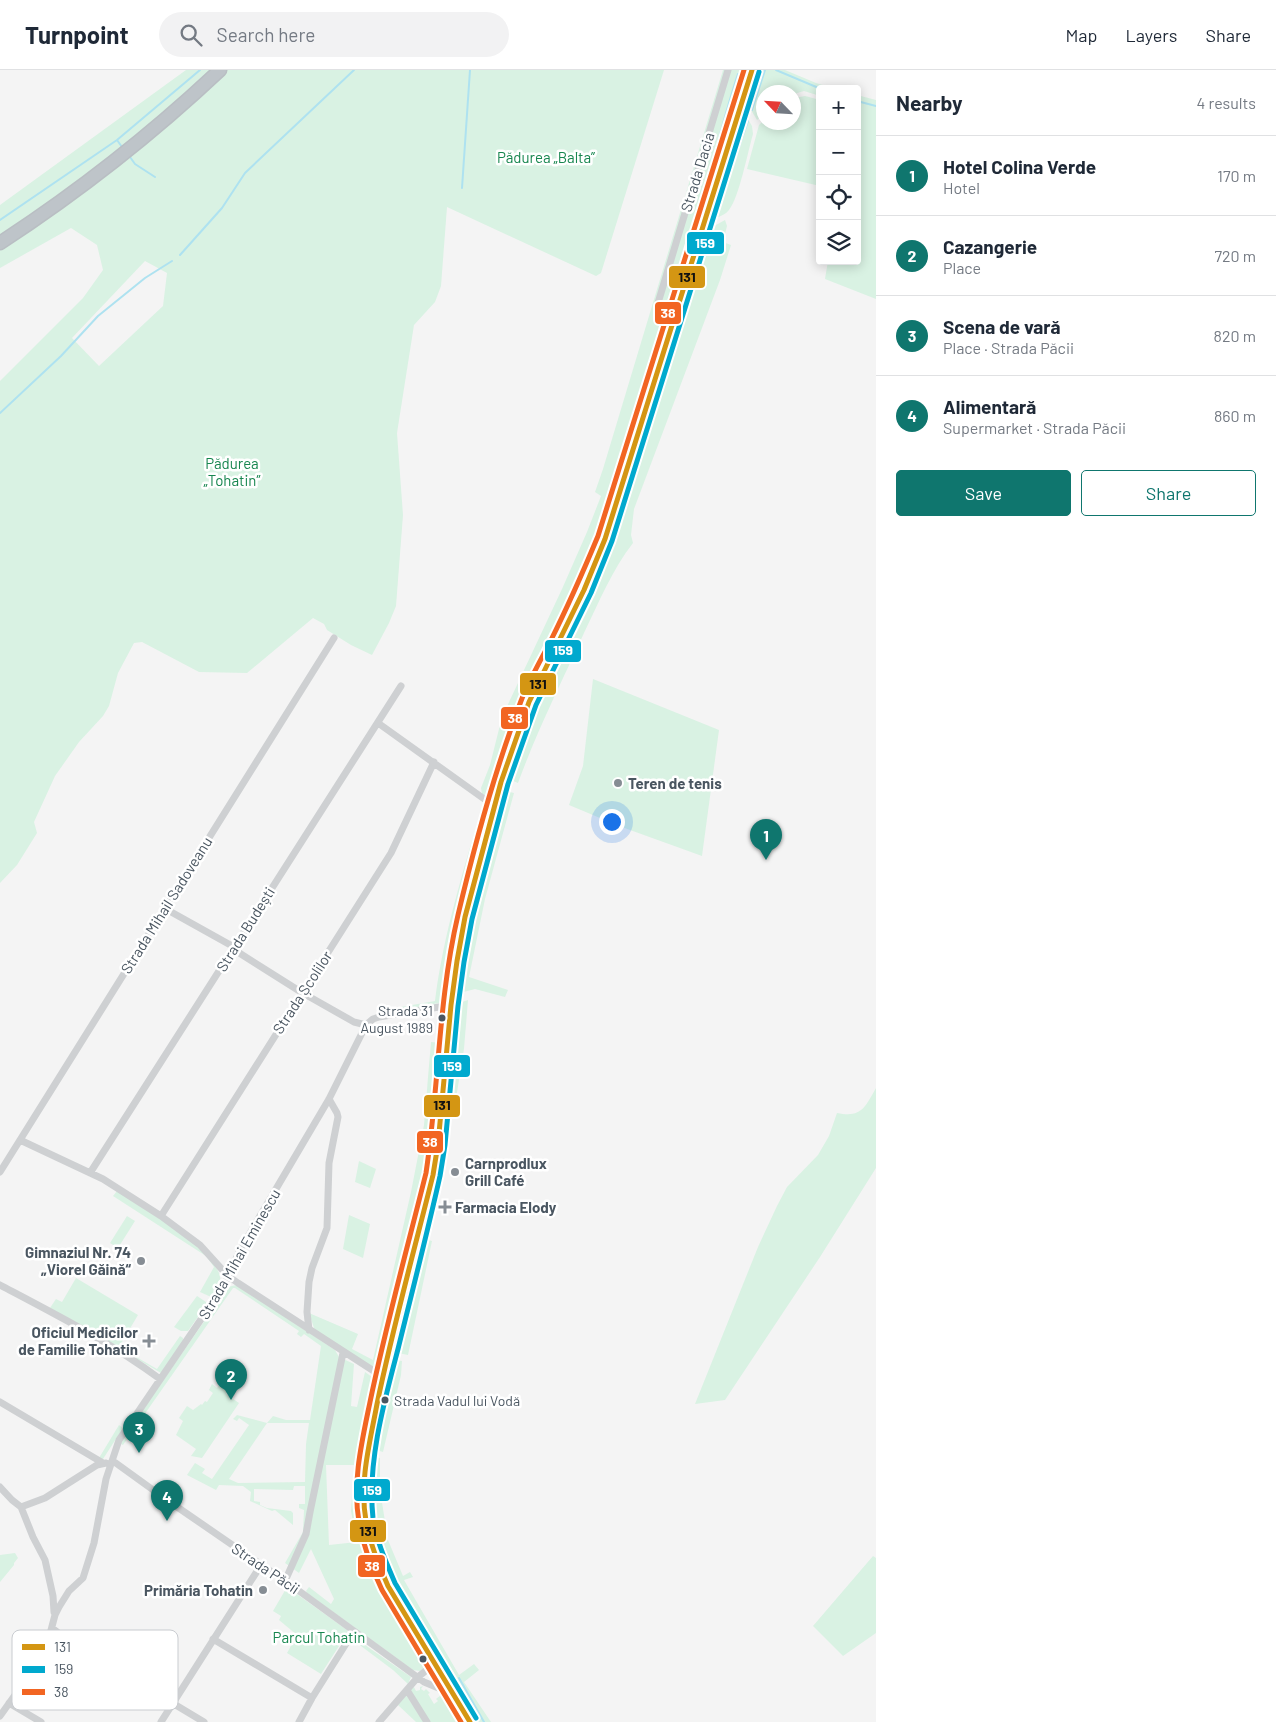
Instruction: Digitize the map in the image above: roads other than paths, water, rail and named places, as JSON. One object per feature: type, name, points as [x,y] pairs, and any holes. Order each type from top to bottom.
[{"type":"highway","points":[[0,243],[106,168],[220,70]]},
{"type":"main road","points":[[470,1722],[388,1586],[379,1566],[366,1520],[365,1472],[383,1378],[433,1175],[438,1144],[451,1005],[465,917],[494,806],[529,702],[584,590],[604,539],[752,70]]},
{"type":"street","name":"Strada Dacia","points":[[658,303],[728,70]]},
{"type":"street","name":"Strada Mihail Sadoveanu","points":[[0,1172],[334,638]]},
{"type":"street","name":"Strada Budești","points":[[90,1173],[401,686]]},
{"type":"street","points":[[378,722],[494,806]]},
{"type":"street","name":"Strada Școlilor","points":[[160,1216],[391,853],[434,762]]},
{"type":"street","points":[[164,908],[233,948],[301,992],[354,1022],[366,1025],[379,1017],[451,1005]]},
{"type":"street","name":"Strada Mihai Eminescu","points":[[52,1628],[55,1615],[63,1599],[83,1578],[96,1535],[106,1480],[122,1435],[225,1284],[240,1250],[329,1099],[366,1025]]},
{"type":"street","points":[[309,1330],[307,1312],[309,1282],[312,1268],[327,1228],[329,1163],[338,1117],[329,1099]]},
{"type":"street","points":[[20,1140],[103,1179],[160,1216],[200,1246],[228,1276],[383,1378]]},
{"type":"street","points":[[0,1285],[56,1314],[132,1358],[160,1379]]},
{"type":"street","points":[[285,1580],[306,1534],[343,1353]]},
{"type":"street","points":[[0,1402],[103,1463]]},
{"type":"street","points":[[0,1487],[21,1507],[45,1498],[103,1463],[113,1461]]},
{"type":"street","name":"Strada Păcii","points":[[113,1461],[285,1580],[418,1677],[437,1688],[453,1694]]},
{"type":"street","name":"Strada Mihai Eminescu","points":[[21,1507],[32,1536],[45,1560],[55,1615]]},
{"type":"street","points":[[178,1694],[261,1565]]},
{"type":"street","points":[[299,1722],[354,1630]]},
{"type":"street","points":[[213,1639],[312,1698]]},
{"type":"street","points":[[379,1722],[418,1677],[434,1664]]},
{"type":"street","points":[[406,1690],[427,1722]]},
{"type":"street","name":"Strada Mihai Eminescu","points":[[0,1716],[12,1698]]},
{"type":"street","points":[[8,1703],[12,1705]]},
{"type":"street","points":[[178,1707],[204,1722]]},
{"type":"street","points":[[20,1710],[41,1722]]},
{"type":"street","points":[[161,1722],[168,1710]]},
{"type":"waterway","points":[[0,220],[117,140],[200,70]]},
{"type":"waterway","points":[[180,255],[222,208],[245,173],[354,70]]},
{"type":"waterway","points":[[462,188],[470,70]]},
{"type":"waterway","points":[[752,110],[765,70]]},
{"type":"waterway","points":[[776,70],[816,87]]},
{"type":"waterway","points":[[607,506],[707,183],[738,74]]},
{"type":"waterway","points":[[861,102],[876,106]]},
{"type":"waterway","points":[[715,216],[748,121]]},
{"type":"waterway","points":[[117,140],[122,147]]},
{"type":"waterway","points":[[130,157],[135,164],[155,177]]},
{"type":"waterway","points":[[509,780],[544,686],[592,590],[613,536],[709,231]]},
{"type":"waterway","points":[[0,413],[61,356],[98,316],[145,278],[172,261]]},
{"type":"waterway","points":[[574,594],[604,516]]},
{"type":"waterway","points":[[489,795],[512,718],[569,604]]},
{"type":"waterway","points":[[460,986],[473,911],[506,789]]},
{"type":"waterway","points":[[443,1001],[454,927],[486,806]]},
{"type":"waterway","points":[[378,1369],[425,1180],[440,1047]]},
{"type":"waterway","points":[[361,1437],[373,1378]]},
{"type":"waterway","points":[[459,1678],[484,1722]]},
{"type":"place","name":"Teren de tenis","points":[[618,783]]},
{"type":"place","name":"Hotel Colina Verde","points":[[766,860]]},
{"type":"place","name":"Strada 31 August 1989","points":[[442,1018]]},
{"type":"place","name":"Carnprodlux Grill Café","points":[[455,1172]]},
{"type":"place","name":"Farmacia Elody","points":[[445,1207]]},
{"type":"place","name":"Gimnaziul Nr. 74 „Viorel Găină“","points":[[141,1261]]},
{"type":"place","name":"Oficiul Medicilor de Familie Tohatin","points":[[149,1341]]},
{"type":"place","name":"Cazangerie","points":[[231,1400]]},
{"type":"place","name":"Strada Vadul lui Vodă","points":[[385,1400]]},
{"type":"place","name":"Scena de vară","points":[[139,1453]]},
{"type":"place","name":"Alimentară","points":[[167,1521]]},
{"type":"place","name":"Primăria Tohatin","points":[[263,1590]]},
{"type":"park label","name":"Pădurea „Balta”","points":[[546,157]]},
{"type":"park label","name":"Pădurea „Tohatin”","points":[[232,472]]},
{"type":"park label","name":"Parcul Tohatin","points":[[319,1637]]}]
